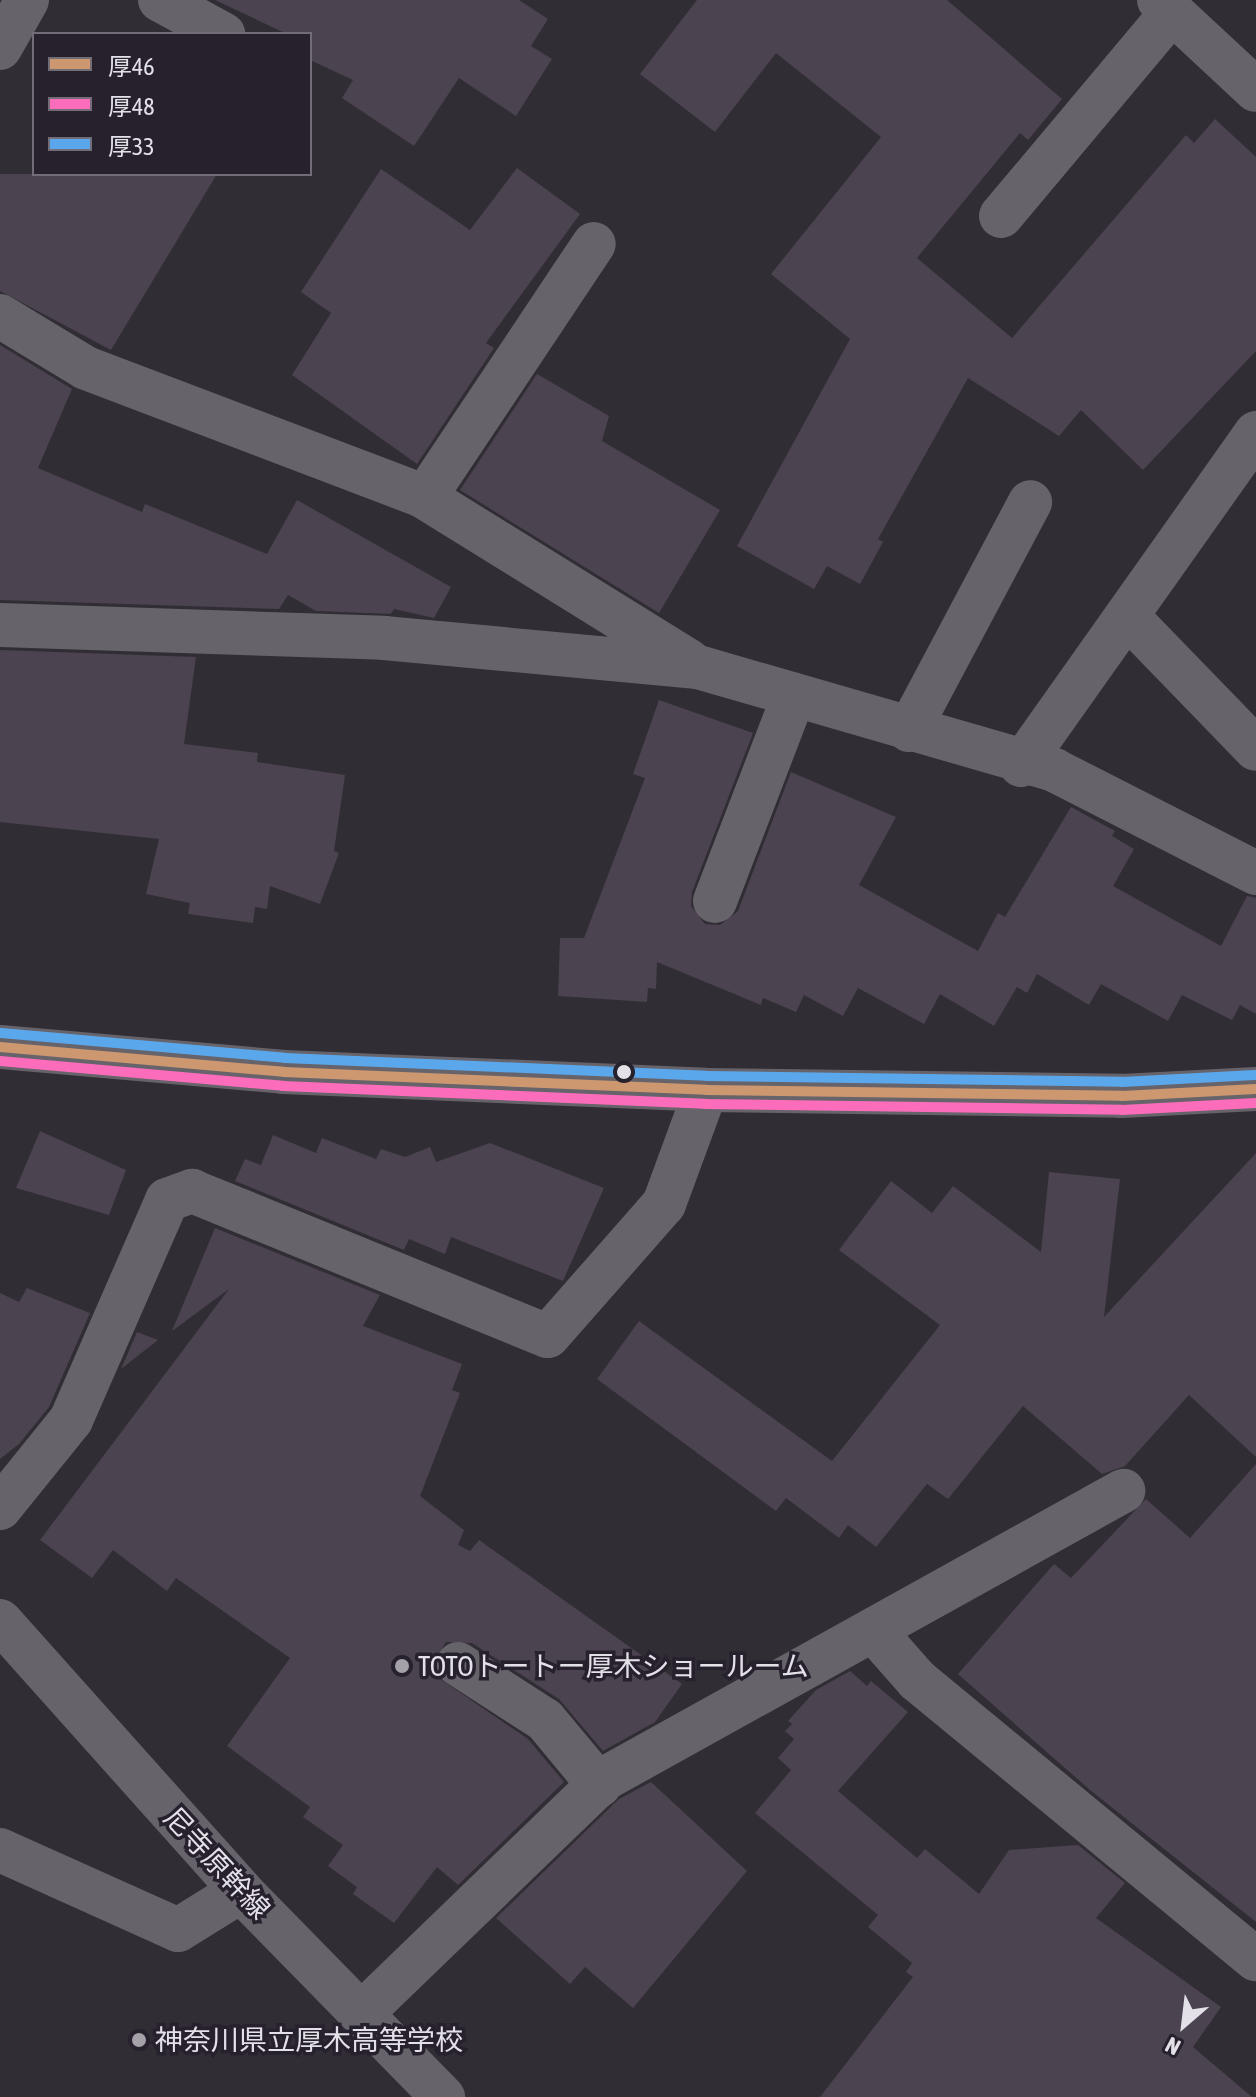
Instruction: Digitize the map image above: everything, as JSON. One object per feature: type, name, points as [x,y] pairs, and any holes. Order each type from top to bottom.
[{"type":"street","points":[[0,48],[27,0]]},
{"type":"street","points":[[160,0],[219,32]]},
{"type":"street","points":[[1001,216],[1165,6],[1256,90]]},
{"type":"street","points":[[425,497],[594,244]]},
{"type":"street","points":[[0,316],[86,368],[425,497],[698,667]]},
{"type":"street","points":[[1021,765],[1256,433]]},
{"type":"street","points":[[909,730],[1030,502]]},
{"type":"street","points":[[1127,616],[1256,749]]},
{"type":"street","points":[[0,625],[384,638],[698,667],[1021,765],[1054,770],[1256,873]]},
{"type":"street","points":[[715,901],[794,695]]},
{"type":"street","points":[[0,1047],[284,1072],[706,1090],[1122,1096],[1256,1089]]},
{"type":"street","points":[[0,1508],[71,1420],[167,1200],[192,1191],[548,1336],[664,1204],[706,1090]]},
{"type":"street","points":[[362,2013],[599,1785],[1123,1491]]},
{"type":"street","name":"尼寺原幹線","points":[[0,1621],[241,1891],[443,2097]]},
{"type":"street","points":[[873,1630],[917,1680],[1256,1959]]},
{"type":"street","points":[[458,1664],[545,1720],[599,1785]]},
{"type":"street","points":[[0,1850],[178,1930],[241,1891]]},
{"type":"building","points":[[215,0],[519,0],[548,19],[531,46],[552,59],[516,116],[459,78],[414,146],[342,98],[353,80],[312,61],[312,32],[283,32]]},
{"type":"building","points":[[697,0],[947,0],[1062,99],[1028,140],[1020,133],[917,258],[1012,338],[1186,135],[1194,143],[1215,119],[1256,157],[1256,351],[1143,470],[1081,410],[1059,436],[968,378],[878,539],[883,542],[860,584],[827,566],[814,589],[737,546],[850,339],[771,274],[881,137],[776,53],[715,132],[640,74]]},
{"type":"building","points":[[517,168],[580,214],[486,343],[494,348],[417,464],[292,375],[331,313],[301,292],[381,169],[470,230]]},
{"type":"building","points":[[0,174],[216,176],[111,350],[0,291]]},
{"type":"building","points":[[0,345],[72,389],[38,468],[142,512],[145,504],[267,554],[297,500],[451,587],[434,618],[394,609],[391,614],[316,611],[288,595],[279,609],[0,600]]},
{"type":"building","points":[[537,374],[609,416],[602,441],[720,510],[659,613],[460,490]]},
{"type":"building","points":[[0,650],[196,657],[184,744],[258,753],[257,762],[345,775],[334,851],[339,853],[320,904],[270,886],[267,909],[255,907],[253,923],[188,914],[190,903],[146,894],[159,839],[0,822]]},
{"type":"building","points":[[659,700],[753,733],[692,892],[691,906],[705,924],[720,925],[738,911],[791,772],[896,817],[859,885],[978,951],[998,913],[1005,917],[1071,807],[1115,831],[1112,836],[1134,849],[1113,886],[1221,946],[1247,896],[1256,898],[1256,1014],[1240,1005],[1232,1020],[1182,995],[1168,1021],[1101,984],[1089,1005],[1037,974],[1027,993],[1017,987],[994,1026],[940,994],[924,1024],[858,988],[843,1016],[804,995],[796,1012],[763,998],[761,1005],[657,962],[656,989],[648,988],[647,1002],[558,996],[560,938],[584,938],[645,778],[633,774]]},
{"type":"building","points":[[40,1131],[126,1170],[109,1215],[16,1188]]},
{"type":"building","points":[[273,1135],[316,1153],[322,1138],[376,1159],[381,1149],[405,1157],[430,1147],[436,1162],[490,1143],[604,1188],[563,1281],[451,1237],[445,1254],[409,1239],[404,1250],[235,1181],[245,1159],[261,1165]]},
{"type":"building","points":[[1256,1153],[1256,1457],[1189,1395],[1125,1466],[1102,1474],[1023,1406],[948,1499],[927,1484],[876,1547],[848,1525],[839,1538],[786,1498],[776,1511],[597,1379],[639,1321],[832,1461],[940,1325],[839,1250],[891,1181],[932,1213],[953,1186],[1041,1252],[1049,1172],[1120,1179],[1104,1317]]},
{"type":"building","points":[[215,1228],[380,1295],[363,1326],[462,1364],[452,1390],[460,1393],[420,1496],[464,1530],[458,1545],[470,1551],[479,1540],[682,1684],[655,1722],[603,1751],[559,1699],[472,1643],[446,1642],[433,1662],[436,1676],[528,1739],[564,1782],[458,1885],[437,1867],[394,1923],[353,1894],[357,1887],[328,1866],[343,1845],[303,1817],[310,1807],[227,1746],[290,1658],[176,1578],[167,1591],[113,1550],[92,1578],[40,1540],[229,1289],[172,1331]]},
{"type":"building","points":[[27,1288],[90,1313],[49,1407],[19,1444],[0,1459],[0,1293],[19,1302]]},
{"type":"building","points":[[137,1332],[158,1340],[121,1369]]},
{"type":"building","points":[[1256,1464],[1256,1922],[1090,1790],[958,1674],[1054,1564],[1071,1578],[1146,1499],[1190,1538]]},
{"type":"building","points":[[850,1671],[867,1686],[871,1681],[908,1712],[838,1791],[917,1858],[925,1849],[979,1894],[1009,1850],[1078,1845],[1125,1883],[1096,1918],[1221,2007],[1193,2047],[1252,2097],[820,2097],[913,1977],[906,1972],[912,1963],[868,1927],[878,1915],[755,1813],[791,1770],[778,1758],[794,1739],[785,1731],[792,1724],[788,1721],[816,1690]]},
{"type":"building","points":[[651,1782],[747,1871],[633,2008],[585,1967],[570,1984],[496,1918],[619,1799]]},
{"type":"transit line","name":"厚33","points":[[1,1033],[285,1058],[706,1076],[1122,1082],[1255,1075]]},
{"type":"transit line","name":"厚46","points":[[0,1047],[284,1072],[706,1090],[1122,1096],[1256,1089]]},
{"type":"transit line","name":"厚48","points":[[0,1061],[283,1086],[705,1104],[1122,1110],[1256,1103]]},
{"type":"place","name":"TOTOトートー厚木ショールーム","points":[[402,1666]]},
{"type":"place","name":"神奈川県立厚木高等学校","points":[[139,2040]]}]
